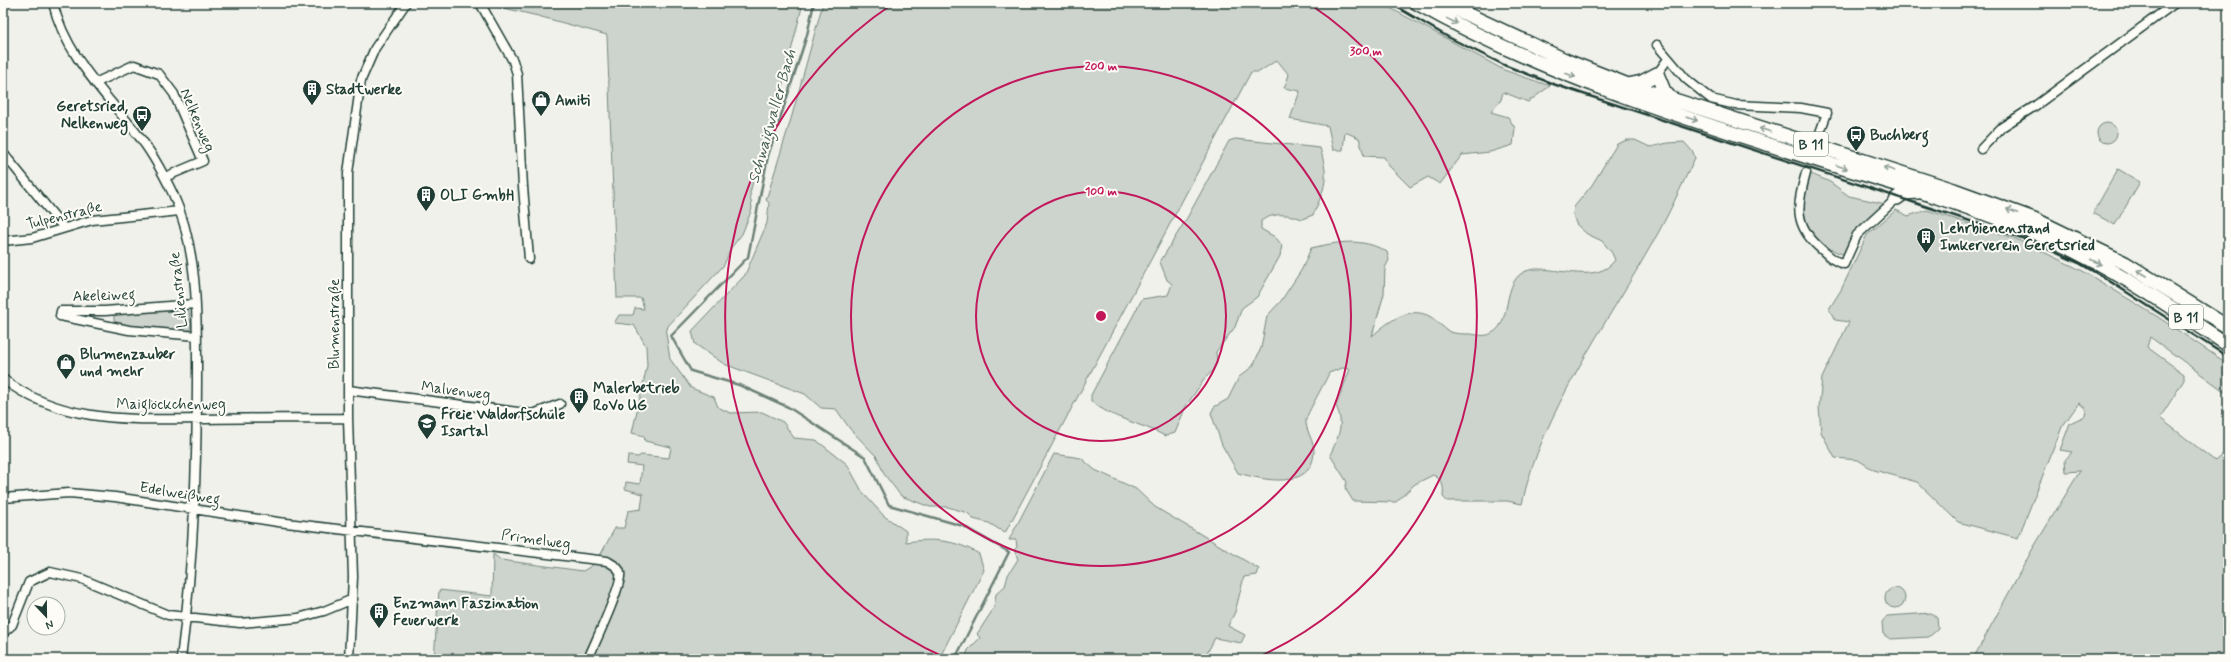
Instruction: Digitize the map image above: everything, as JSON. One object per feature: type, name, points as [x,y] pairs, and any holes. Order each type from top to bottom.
[{"type":"main road","name":"B 11","points":[[1417,3],[1501,45],[1560,71],[1610,90],[1722,130],[1922,192],[1996,217],[2061,244],[2117,273],[2228,345]]},
{"type":"main road","name":"B 11","points":[[1443,3],[1567,61],[1628,85],[1673,101],[1946,188],[2034,219],[2130,267],[2228,327]]},
{"type":"main road","points":[[1628,85],[1642,82],[1657,74],[1662,87],[1673,101]]},
{"type":"main road","points":[[1889,182],[1897,190],[1897,198]]},
{"type":"main road","points":[[1897,198],[1904,193],[1922,192]]},
{"type":"street","name":"Lilienstraße","points":[[53,3],[69,43],[84,68],[138,134],[165,178],[180,211],[190,254],[197,336],[197,419],[186,616],[181,659]]},
{"type":"street","name":"Blumenstraße","points":[[349,659],[353,599],[348,418],[348,173],[361,80],[375,48],[406,3]]},
{"type":"street","points":[[480,3],[513,61],[517,74],[522,187],[530,259]]},
{"type":"street","points":[[1981,149],[2002,127],[2035,106],[2175,3]]},
{"type":"street","points":[[1658,45],[1686,79],[1711,99],[1736,105],[1801,108],[1827,113],[1818,138]]},
{"type":"street","points":[[1657,74],[1668,59]]},
{"type":"street","name":"Nelkenweg","points":[[95,83],[134,66],[159,74],[174,94],[203,161],[165,178]]},
{"type":"street","points":[[3,153],[64,228]]},
{"type":"street","points":[[1806,173],[1799,198],[1798,212],[1802,228],[1812,241],[1837,262],[1844,264],[1857,235],[1897,198]]},
{"type":"street","name":"Tulpenstraße","points":[[3,241],[23,240],[92,220],[180,211]]},
{"type":"street","name":"Akeleiweg","points":[[195,304],[106,311],[61,311],[60,316],[129,330],[197,336]]},
{"type":"street","name":"Maiglöckchenweg","points":[[3,378],[14,387],[36,398],[78,414],[109,418],[348,418]]},
{"type":"street","name":"Malvenweg","points":[[348,390],[533,414],[560,404]]},
{"type":"street","name":"Edelweißweg","points":[[3,498],[69,493],[115,497],[193,510],[352,530]]},
{"type":"street","name":"Primelweg","points":[[352,530],[607,561],[611,563],[620,571],[619,581],[588,659]]},
{"type":"street","points":[[3,633],[12,625],[29,582],[50,572],[82,579],[168,615],[227,622],[258,622],[309,615],[353,599]]},
{"type":"shaded area","points":[[482,3],[803,3],[772,127],[759,158],[750,193],[752,209],[742,234],[731,248],[724,265],[668,326],[666,333],[670,359],[691,388],[714,397],[718,407],[730,413],[762,412],[783,422],[794,438],[816,440],[847,464],[863,493],[884,516],[906,531],[906,542],[926,540],[944,541],[962,546],[979,554],[984,570],[939,659],[434,659],[439,590],[492,596],[493,554],[501,560],[583,571],[596,563],[615,528],[624,528],[628,511],[641,509],[643,494],[625,489],[626,482],[640,484],[642,466],[627,464],[628,456],[638,457],[641,455],[669,458],[671,447],[645,441],[644,436],[632,433],[647,366],[646,346],[634,325],[614,323],[619,315],[633,315],[635,308],[644,309],[641,298],[617,298],[607,35],[538,16]]},
{"type":"shaded area","points":[[823,3],[1381,3],[1504,70],[1550,86],[1528,102],[1503,92],[1501,100],[1491,112],[1508,117],[1515,128],[1513,145],[1490,152],[1462,155],[1440,184],[1428,177],[1410,187],[1389,166],[1384,157],[1364,156],[1359,138],[1345,132],[1343,150],[1333,150],[1328,126],[1290,119],[1300,91],[1284,88],[1289,75],[1277,60],[1259,72],[1251,72],[1005,533],[989,523],[973,519],[968,513],[948,507],[930,507],[901,496],[884,474],[877,457],[850,429],[836,409],[821,408],[805,394],[724,364],[695,344],[692,331],[745,275],[767,223],[769,203],[766,200],[791,119]]},
{"type":"shaded area","points":[[2107,123],[2114,126],[2117,133],[2114,140],[2107,143],[2100,140],[2097,133],[2100,126]]},
{"type":"shaded area","points":[[1235,139],[1320,148],[1325,167],[1325,182],[1321,197],[1313,215],[1302,219],[1286,215],[1276,215],[1261,221],[1261,229],[1275,237],[1282,245],[1280,256],[1257,297],[1242,308],[1235,327],[1216,352],[1217,362],[1213,371],[1206,377],[1186,406],[1175,433],[1165,436],[1117,417],[1091,401],[1091,395],[1142,299],[1168,295],[1172,284],[1167,280],[1160,262],[1187,218],[1229,141]]},
{"type":"shaded area","points":[[1627,140],[1635,140],[1650,147],[1668,143],[1684,142],[1693,152],[1695,158],[1659,232],[1597,336],[1560,403],[1544,436],[1531,470],[1522,504],[1507,501],[1447,501],[1443,497],[1443,487],[1441,481],[1433,475],[1415,484],[1396,502],[1353,501],[1345,488],[1347,482],[1330,455],[1338,437],[1340,425],[1339,413],[1336,406],[1350,369],[1342,368],[1329,373],[1307,417],[1306,424],[1314,453],[1311,465],[1304,473],[1295,478],[1272,480],[1238,473],[1222,445],[1211,413],[1214,407],[1228,399],[1239,377],[1253,366],[1261,348],[1267,316],[1281,301],[1302,269],[1311,248],[1350,242],[1369,244],[1387,252],[1389,260],[1385,268],[1384,294],[1372,336],[1391,321],[1407,314],[1415,313],[1431,317],[1450,332],[1458,334],[1490,334],[1499,327],[1503,319],[1511,288],[1516,279],[1523,272],[1535,269],[1545,269],[1589,273],[1608,267],[1615,260],[1612,253],[1602,241],[1587,234],[1576,224],[1573,214],[1574,207],[1592,185],[1617,144]]},
{"type":"shaded area","points":[[2118,169],[2140,182],[2115,225],[2093,213]]},
{"type":"shaded area","points":[[1809,173],[1830,182],[1849,196],[1886,204],[1845,255],[1818,242],[1811,234],[1806,224],[1804,214]]},
{"type":"shaded area","points":[[1896,210],[1908,216],[1927,210],[2014,238],[2083,271],[2158,317],[2228,364],[2228,394],[2150,337],[2147,347],[2184,374],[2184,380],[2160,418],[2215,461],[2228,449],[2228,659],[1973,659],[2032,550],[2080,471],[2066,472],[2065,460],[2072,452],[2060,450],[2070,423],[2085,416],[2086,409],[2079,403],[2062,427],[2018,538],[1958,522],[1917,482],[1874,470],[1858,460],[1835,458],[1821,432],[1819,407],[1822,378],[1849,322],[1835,320],[1829,309],[1841,290],[1867,235]]},
{"type":"shaded area","points":[[185,308],[189,311],[191,327],[188,331],[114,324],[114,314]]},
{"type":"shaded area","points":[[1054,454],[1081,458],[1095,470],[1136,489],[1155,507],[1259,569],[1257,575],[1244,577],[1235,612],[1228,626],[1245,635],[1241,643],[1215,638],[1204,659],[965,659],[968,650],[980,638],[977,634],[994,608],[996,594],[1005,586],[1008,575],[1018,559],[1014,550],[1017,547],[1016,540],[1009,540]]},
{"type":"shaded area","points":[[1895,588],[1902,591],[1905,598],[1902,605],[1895,608],[1888,605],[1885,598],[1888,591]]},
{"type":"shaded area","points":[[1931,613],[1937,618],[1938,629],[1929,637],[1890,639],[1883,634],[1882,622],[1887,616]]},
{"type":"waterway","name":"Schwaigwaller Bach","points":[[814,3],[807,35],[768,156],[748,257],[671,336],[691,371],[739,385],[788,407],[865,457],[889,505],[963,526],[1009,552],[955,659]]},
{"type":"tunnel","points":[[1806,173],[1817,141]]},
{"type":"railway","points":[[1390,3],[1448,37],[1504,65],[1556,85],[2028,240],[2079,263],[2103,277],[2228,357]]},
{"type":"place","name":"Stadtwerke","points":[[312,106]]},
{"type":"place","name":"Amiti","points":[[541,117]]},
{"type":"place","name":"Geretsried, Nelkenweg","points":[[142,132]]},
{"type":"place","name":"Buchberg","points":[[1856,152]]},
{"type":"place","name":"OLI GmbH","points":[[426,212]]},
{"type":"place","name":"Lehrbienenstand Imkerverein Geretsried","points":[[1926,254]]},
{"type":"place","name":"Blumenzauber und mehr","points":[[66,380]]},
{"type":"place","name":"Malerbetrieb RoVo UG","points":[[579,414]]},
{"type":"place","name":"Freie Waldorfschule Isartal","points":[[427,440]]},
{"type":"place","name":"Enzmann Faszination Feuerwerk","points":[[379,629]]}]
